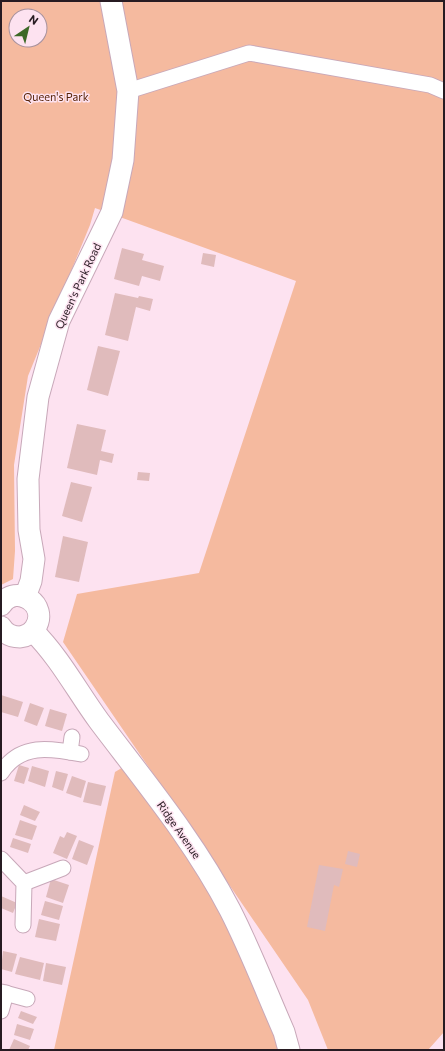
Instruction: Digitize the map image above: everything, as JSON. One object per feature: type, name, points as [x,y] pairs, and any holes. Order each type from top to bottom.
[{"type":"street","name":"Queen's Park Road","points":[[25,597],[31,581],[34,559],[29,530],[28,479],[38,397],[60,321],[112,212],[123,160],[128,91],[111,1]]},
{"type":"street","points":[[128,91],[249,53],[430,85],[444,91]]},
{"type":"street","points":[[1,605],[13,596],[25,597],[31,600],[39,611],[37,625],[33,631],[21,637],[3,634]]},
{"type":"street","name":"Ridge Avenue","points":[[33,631],[55,655],[93,712],[171,817],[201,862],[230,910],[284,1032],[289,1050]]},
{"type":"street","points":[[1,772],[9,761],[29,752],[57,750],[75,753],[72,737]]},
{"type":"street","points":[[1,858],[24,882],[23,925]]},
{"type":"street","points":[[24,882],[63,868]]},
{"type":"street","points":[[1,1011],[4,992],[27,999]]},
{"type":"green space","name":"Queen's Park","points":[[1,1],[444,1],[444,1032],[428,1050],[328,1050],[308,1000],[63,642],[77,594],[199,573],[296,281],[95,208],[90,225],[28,376],[14,465],[15,551],[13,579],[1,585]]},
{"type":"green space","points":[[130,763],[201,862],[289,1050],[54,1050],[115,772]]},
{"type":"building","points":[[122,248],[144,254],[142,260],[164,266],[160,281],[142,276],[139,286],[114,279]]},
{"type":"building","points":[[203,253],[216,255],[214,267],[201,264]]},
{"type":"building","points":[[115,293],[138,298],[139,296],[153,299],[150,311],[136,307],[128,341],[105,335]]},
{"type":"building","points":[[98,346],[120,351],[108,396],[87,390]]},
{"type":"building","points":[[77,424],[106,430],[101,451],[114,454],[112,463],[100,460],[97,475],[67,468]]},
{"type":"building","points":[[138,472],[150,473],[149,481],[137,480]]},
{"type":"building","points":[[71,482],[92,487],[82,522],[62,516]]},
{"type":"building","points":[[63,536],[88,542],[79,582],[55,577]]},
{"type":"building","points":[[1,695],[23,702],[18,717],[1,712]]},
{"type":"building","points":[[30,703],[44,708],[37,726],[24,721]]},
{"type":"building","points":[[50,709],[67,714],[62,731],[45,726]]},
{"type":"building","points":[[19,765],[29,768],[24,784],[14,781]]},
{"type":"building","points":[[32,766],[49,771],[45,787],[28,781]]},
{"type":"building","points":[[56,771],[68,774],[63,791],[52,787]]},
{"type":"building","points":[[72,776],[86,781],[81,798],[66,793]]},
{"type":"building","points":[[88,782],[106,786],[101,806],[83,802]]},
{"type":"building","points":[[24,805],[40,812],[35,821],[20,815]]},
{"type":"building","points":[[20,820],[37,826],[32,840],[15,835]]},
{"type":"building","points":[[67,832],[77,836],[67,859],[53,853],[60,836],[64,838]]},
{"type":"building","points":[[13,838],[31,844],[28,853],[10,847]]},
{"type":"building","points":[[79,840],[94,846],[87,865],[72,859]]},
{"type":"building","points":[[348,851],[360,854],[357,867],[345,864]]},
{"type":"building","points":[[319,865],[343,869],[339,887],[334,885],[325,931],[307,927]]},
{"type":"building","points":[[51,879],[69,885],[63,903],[46,897]]},
{"type":"building","points":[[1,896],[17,903],[13,913],[1,908]]},
{"type":"building","points":[[45,901],[63,906],[59,920],[41,915]]},
{"type":"building","points":[[39,919],[60,924],[56,941],[35,937]]},
{"type":"building","points":[[3,951],[17,954],[12,972],[1,969]]},
{"type":"building","points":[[20,957],[44,963],[40,980],[15,974]]},
{"type":"building","points":[[46,963],[66,967],[62,985],[43,981]]},
{"type":"building","points":[[21,1011],[37,1017],[33,1024],[18,1018]]},
{"type":"building","points":[[17,1024],[34,1029],[30,1040],[14,1035]]},
{"type":"building","points":[[14,1039],[30,1046],[28,1050],[9,1050]]}]
